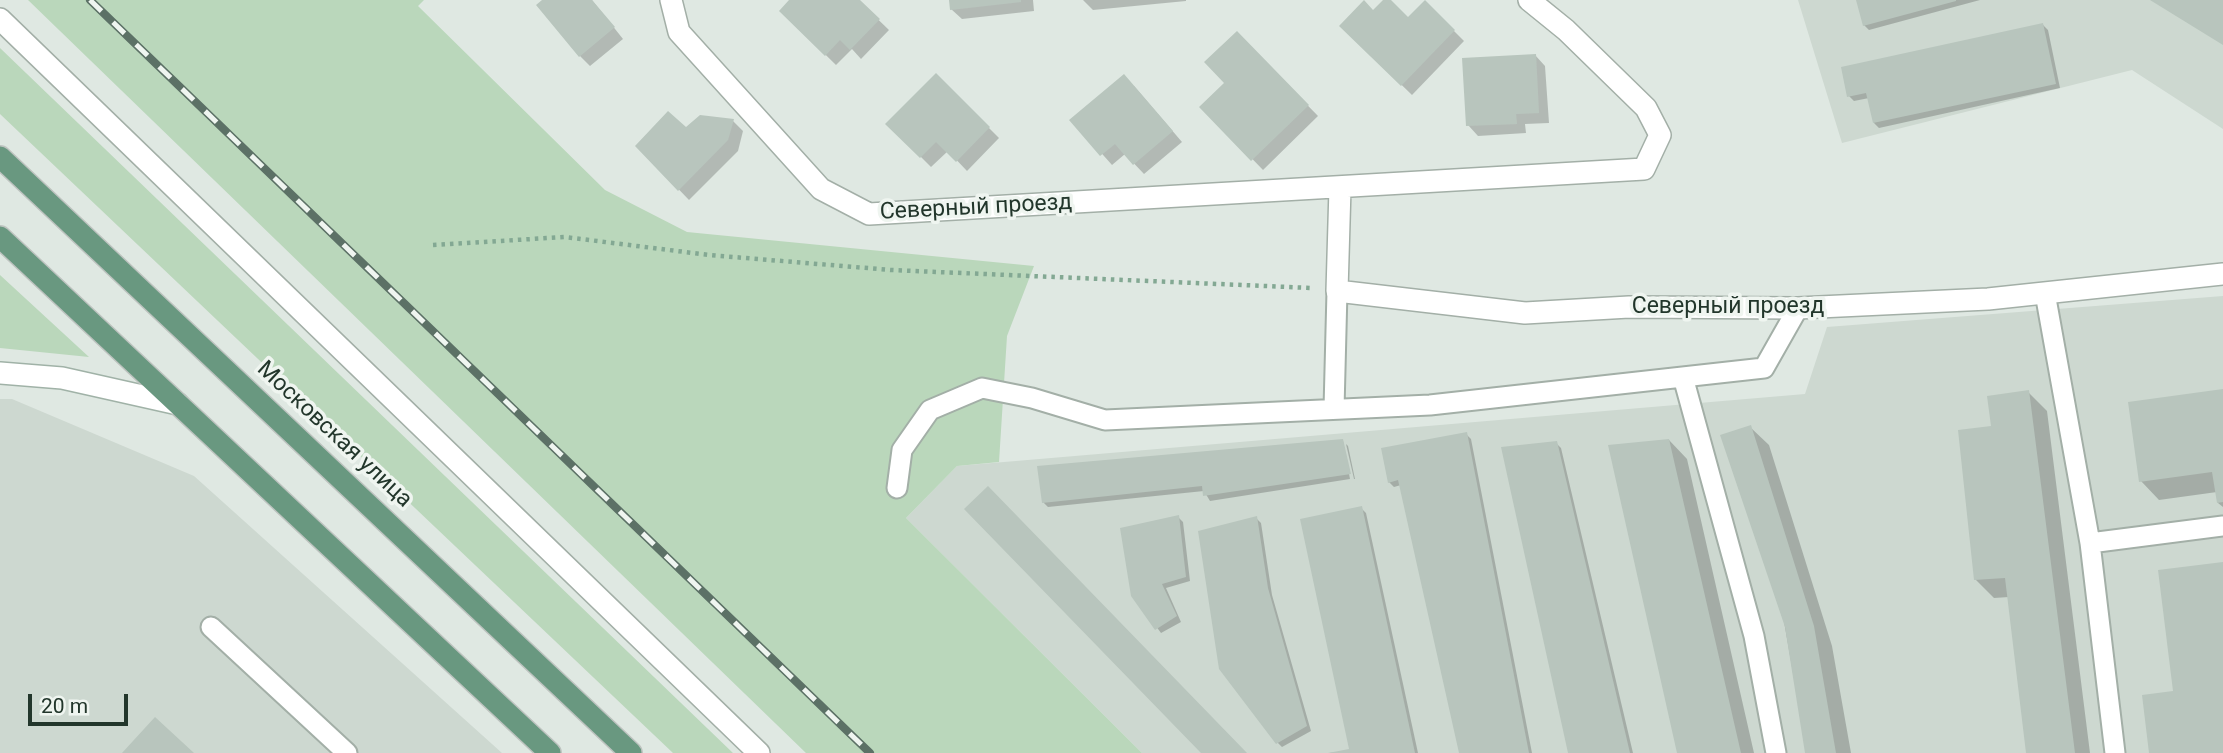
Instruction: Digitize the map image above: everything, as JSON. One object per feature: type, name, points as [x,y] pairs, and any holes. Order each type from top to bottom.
[{"type":"main road","name":"Московская улица","points":[[0,157],[631,753]]},
{"type":"main road","points":[[0,237],[550,753]]},
{"type":"street","name":"Северный проезд","points":[[671,0],[679,32],[821,189],[869,214],[1644,169],[1660,135],[1646,108],[1566,30],[1530,0]]},
{"type":"street","points":[[0,19],[754,751]]},
{"type":"street","points":[[1337,291],[1340,188]]},
{"type":"street","name":"Северный проезд","points":[[1337,291],[1525,313],[1629,307],[1798,308],[1987,299],[2223,274]]},
{"type":"street","points":[[0,373],[62,378],[178,404]]},
{"type":"lane","points":[[1334,409],[1337,291]]},
{"type":"lane","points":[[2045,293],[2090,543],[2115,753]]},
{"type":"lane","points":[[897,488],[902,450],[930,410],[982,388],[1032,398],[1105,419],[1430,405],[1764,368],[1798,308]]},
{"type":"lane","points":[[1683,377],[1754,636],[1776,753]]},
{"type":"lane","points":[[2090,543],[2223,526]]},
{"type":"lane","points":[[211,627],[347,753]]},
{"type":"path","points":[[433,245],[565,237],[709,255],[891,270],[1289,286],[1337,291]]},
{"type":"shaded area","points":[[1798,0],[2223,0],[2223,129],[2132,70],[1842,143]]},
{"type":"shaded area","points":[[2223,296],[2223,753],[1142,753],[906,518],[957,466],[1805,394],[1827,327]]},
{"type":"shaded area","points":[[0,399],[12,399],[194,476],[502,753],[0,753]]},
{"type":"green space","points":[[28,0],[424,0],[418,6],[605,190],[687,232],[1034,266],[1007,336],[999,462],[957,466],[906,518],[1142,753],[806,753]]},
{"type":"green space","points":[[0,48],[733,753],[673,753],[0,114]]},
{"type":"green space","points":[[0,275],[89,357],[0,348]]},
{"type":"building","points":[[542,0],[592,0],[615,27],[579,57],[536,5]]},
{"type":"building","points":[[789,0],[860,0],[880,19],[850,50],[840,40],[825,56],[779,11]]},
{"type":"building","points":[[949,0],[1021,0],[1021,2],[950,10]]},
{"type":"building","points":[[1364,0],[1373,10],[1383,0],[1391,0],[1408,17],[1425,0],[1455,30],[1401,86],[1339,26]]},
{"type":"building","points":[[1856,0],[1956,0],[1956,1],[1863,26]]},
{"type":"building","points":[[2150,0],[2223,0],[2223,45]]},
{"type":"building","points":[[2043,23],[2056,84],[1873,123],[1866,93],[1847,97],[1841,67]]},
{"type":"building","points":[[1237,31],[1309,105],[1251,161],[1199,107],[1224,83],[1204,62]]},
{"type":"building","points":[[1536,54],[1539,113],[1516,114],[1517,124],[1466,126],[1462,58]]},
{"type":"building","points":[[936,73],[990,127],[956,162],[936,142],[920,158],[885,124]]},
{"type":"building","points":[[1124,74],[1173,131],[1133,165],[1115,144],[1100,156],[1069,120]]},
{"type":"building","points":[[668,111],[686,127],[700,115],[734,119],[728,140],[678,191],[635,146]]},
{"type":"building","points":[[2223,389],[2223,502],[2217,503],[2212,472],[2139,482],[2128,402]]},
{"type":"building","points":[[2029,390],[2075,753],[2026,753],[2005,578],[1974,580],[1958,430],[1991,426],[1987,396]]},
{"type":"building","points":[[1751,425],[1814,626],[1836,753],[1805,753],[1785,627],[1720,435]]},
{"type":"building","points":[[1467,432],[1529,753],[1459,753],[1398,480],[1388,483],[1381,448]]},
{"type":"building","points":[[1343,439],[1351,474],[1203,496],[1202,486],[1042,503],[1037,466]]},
{"type":"building","points":[[1669,439],[1741,753],[1677,753],[1608,445]]},
{"type":"building","points":[[1557,441],[1630,753],[1568,753],[1501,447]]},
{"type":"building","points":[[988,486],[1247,753],[1201,753],[964,509]]},
{"type":"building","points":[[1362,506],[1415,753],[1328,753],[1349,749],[1300,519]]},
{"type":"building","points":[[1179,515],[1186,577],[1162,584],[1177,616],[1155,630],[1131,596],[1120,528]]},
{"type":"building","points":[[1257,516],[1268,588],[1307,726],[1276,744],[1219,669],[1198,531]]},
{"type":"building","points":[[2223,562],[2223,753],[2149,753],[2142,695],[2173,691],[2158,570]]},
{"type":"building","points":[[155,717],[194,753],[122,753]]},
{"type":"railway","points":[[90,0],[870,753]]}]
